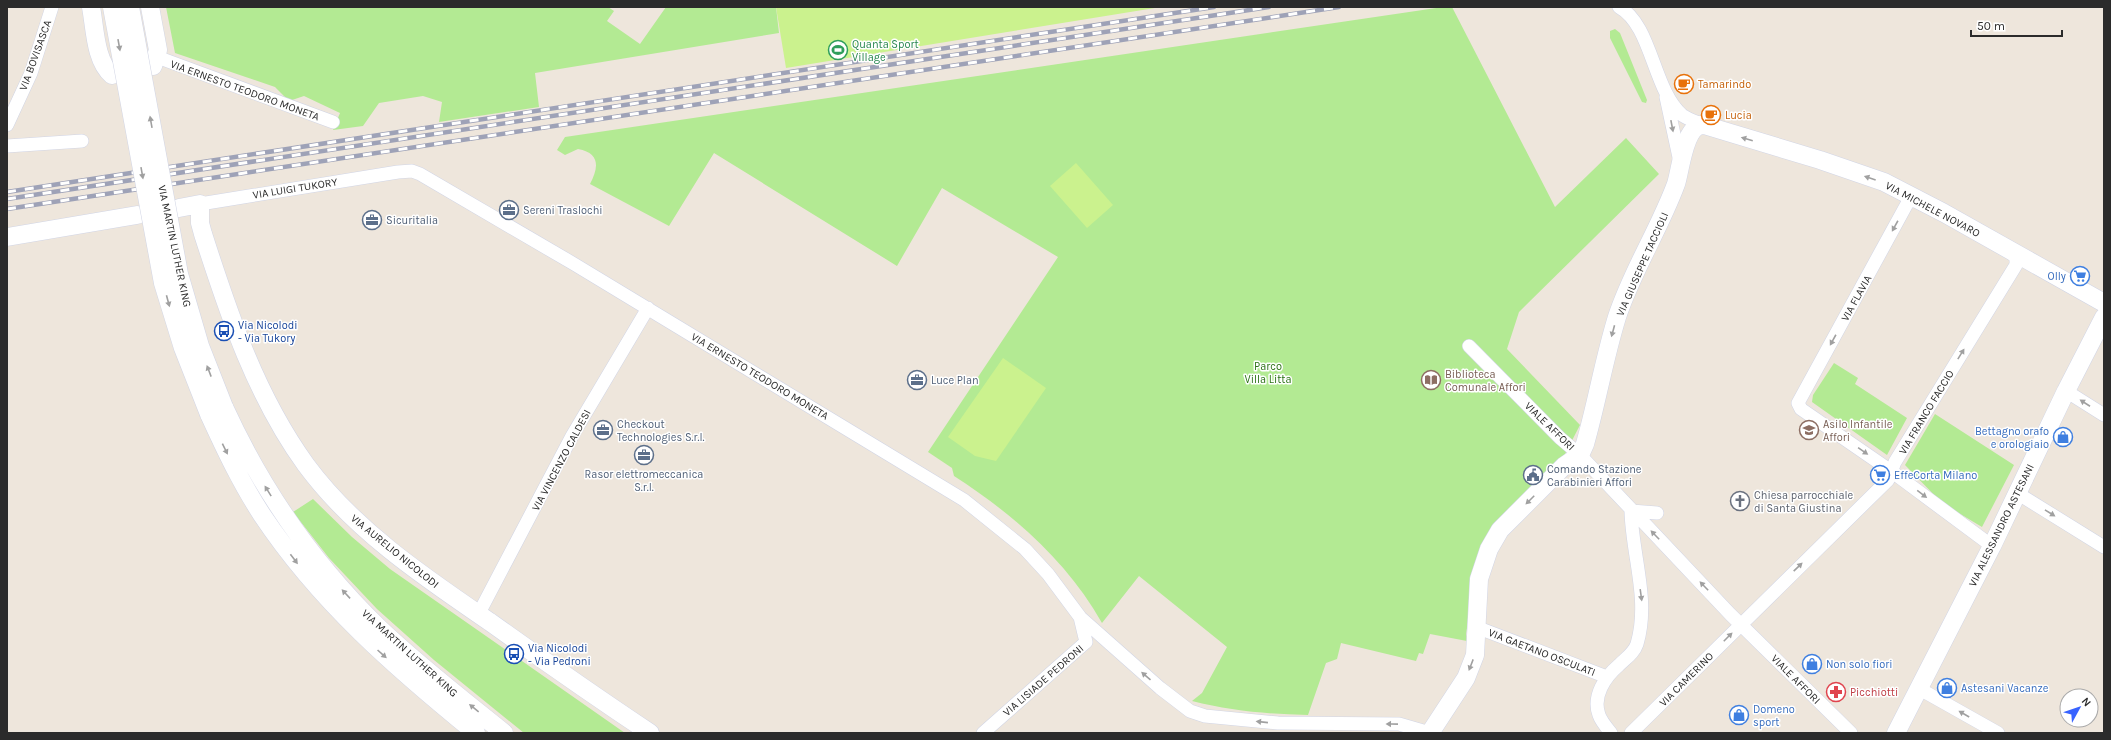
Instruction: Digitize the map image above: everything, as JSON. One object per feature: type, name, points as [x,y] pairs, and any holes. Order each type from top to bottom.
[{"type":"street","name":"VIA BOVISASCA","points":[[7,125],[31,73],[52,7]]},
{"type":"street","points":[[91,7],[101,59],[105,68],[112,75]]},
{"type":"street","name":"VIA MARTIN LUTHER KING","points":[[112,7],[163,282],[183,348],[216,410],[297,534],[359,608],[394,642],[504,733]]},
{"type":"street","name":"VIA MARTIN LUTHER KING","points":[[130,7],[179,274],[216,410],[251,497],[273,531],[331,604],[382,655],[476,733]]},
{"type":"street","name":"VIA ERNESTO TEODORO MONETA","points":[[150,7],[155,62],[333,122]]},
{"type":"street","points":[[1620,7],[1634,20],[1672,103],[1682,114],[1704,125]]},
{"type":"street","points":[[1664,88],[1681,166]]},
{"type":"street","name":"VIA GIUSEPPE TACCIOLI","points":[[1580,455],[1587,438],[1617,316],[1662,218],[1681,166],[1690,134],[1698,126],[1704,125]]},
{"type":"street","name":"VIA MICHELE NOVARO","points":[[1704,125],[1828,163],[1884,182],[1919,199],[2104,303]]},
{"type":"street","points":[[7,146],[82,141]]},
{"type":"street","name":"VIA ERNESTO TEODORO MONETA","points":[[412,171],[427,178],[648,308],[964,500],[988,517],[1037,561],[1080,617],[1111,646],[1182,706],[1190,711],[1205,716],[1278,723],[1399,724],[1430,733]]},
{"type":"street","name":"VIA LUIGI TUKORY","points":[[179,208],[382,174],[412,171]]},
{"type":"street","name":"VIA FLAVIA","points":[[1891,471],[1801,408],[1798,403],[1908,202],[1919,199]]},
{"type":"street","name":"VIA AURELIO NICOLODI","points":[[200,204],[201,228],[230,316],[268,404],[289,440],[322,485],[349,515],[396,554],[478,615],[650,733]]},
{"type":"street","points":[[7,237],[137,215]]},
{"type":"street","name":"VIA FRANCO FACCIO","points":[[1742,619],[1777,584],[1888,480],[1891,471],[2016,265],[2016,258],[2010,251]]},
{"type":"street","name":"VIA VINCENZO CALDESI","points":[[478,615],[572,436],[648,308]]},
{"type":"street","name":"VIA ALESSANDRO ASTESANI","points":[[1896,733],[1992,546],[2066,391],[2104,317]]},
{"type":"street","name":"VIALE AFFORI","points":[[1469,346],[1560,438],[1580,455],[1631,510],[1681,557],[1851,733]]},
{"type":"street","points":[[2066,391],[2104,415]]},
{"type":"street","points":[[1430,733],[1466,678],[1477,646],[1476,627],[1479,579],[1489,550],[1496,536],[1564,466],[1580,455]]},
{"type":"street","points":[[1891,471],[1992,546]]},
{"type":"street","points":[[2017,493],[2104,547]]},
{"type":"street","points":[[1631,510],[1657,513]]},
{"type":"street","name":"VIA GAETANO OSCULATI","points":[[1611,733],[1599,716],[1596,700],[1607,677],[1630,655],[1636,646],[1640,632],[1642,600],[1631,531],[1631,510]]},
{"type":"street","name":"VIA ERNESTO TEODORO MONETA","points":[[1080,617],[1086,642]]},
{"type":"street","name":"VIA CAMERINO","points":[[1631,733],[1742,619]]},
{"type":"street","name":"VIA GAETANO OSCULATI","points":[[1476,627],[1607,677]]},
{"type":"street","points":[[1086,642],[1111,646]]},
{"type":"street","name":"VIA LISIADE PEDRONI","points":[[983,733],[1086,642]]},
{"type":"street","points":[[1918,688],[1998,733]]},
{"type":"green space","points":[[166,7],[608,7],[614,11],[607,21],[640,44],[666,7],[776,7],[779,33],[535,73],[539,107],[439,122],[442,102],[423,96],[379,103],[363,126],[333,130],[340,113],[304,96],[289,101],[275,87],[175,53]]},
{"type":"green space","name":"Quanta Sport Village","points":[[776,7],[1161,7],[786,68]]},
{"type":"green space","name":"Parco Villa Litta","points":[[1443,7],[1452,7],[1555,207],[1626,138],[1659,174],[1519,312],[1507,349],[1580,425],[1563,458],[1480,552],[1466,634],[1467,641],[1430,634],[1423,654],[1419,653],[1416,661],[1341,643],[1337,659],[1326,663],[1308,715],[1250,711],[1192,701],[1202,693],[1227,647],[1139,576],[1102,623],[1088,600],[1072,579],[1037,540],[997,506],[954,476],[952,468],[928,452],[1058,257],[942,188],[897,266],[714,153],[669,226],[590,184],[595,172],[596,162],[594,157],[590,154],[578,149],[565,155],[557,150],[565,137]]},
{"type":"green space","points":[[1615,29],[1620,33],[1647,100],[1646,103],[1642,102],[1610,38],[1610,31]]},
{"type":"green space","points":[[1076,163],[1113,205],[1087,228],[1050,186]]},
{"type":"green space","points":[[1003,358],[1046,388],[996,461],[975,456],[948,437]]},
{"type":"green space","points":[[1834,363],[1858,378],[1855,384],[1907,418],[1887,455],[1812,402],[1813,395]]},
{"type":"green space","points":[[1935,414],[2014,465],[1982,527],[1942,503],[1905,465]]},
{"type":"green space","points":[[313,499],[352,537],[390,569],[625,733],[524,733],[434,660],[377,609],[329,558],[293,512]]},
{"type":"railway","points":[[7,192],[1214,7]]},
{"type":"railway","points":[[7,199],[1269,7]]},
{"type":"railway","points":[[7,209],[1339,7]]},
{"type":"place","name":"Quanta Sport Village","points":[[838,50]]},
{"type":"place","name":"Tamarindo","points":[[1684,84]]},
{"type":"place","name":"Lucia","points":[[1711,115]]},
{"type":"place","name":"Sereni Traslochi","points":[[509,210]]},
{"type":"place","name":"Sicuritalia","points":[[372,220]]},
{"type":"place","name":"Olly","points":[[2080,276]]},
{"type":"place","name":"Via Nicolodi - Via Tukory","points":[[224,331]]},
{"type":"place","name":"Luce Plan","points":[[917,380]]},
{"type":"place","name":"Biblioteca Comunale Affori","points":[[1431,380]]},
{"type":"place","name":"Checkout Technologies S.r.l.","points":[[603,430]]},
{"type":"place","name":"Asilo Infantile Affori","points":[[1809,430]]},
{"type":"place","name":"Bettagno orafo e orologiaio","points":[[2063,437]]},
{"type":"place","name":"Rasor elettromeccanica S.r.l.","points":[[644,455]]},
{"type":"place","name":"Comando Stazione Carabinieri Affori","points":[[1533,475]]},
{"type":"place","name":"EffeCorta Milano","points":[[1880,475]]},
{"type":"place","name":"Chiesa parrocchiale di Santa Giustina","points":[[1740,501]]},
{"type":"place","name":"Via Nicolodi - Via Pedroni","points":[[514,654]]},
{"type":"place","name":"Non solo fiori","points":[[1812,664]]},
{"type":"place","name":"Astesani Vacanze","points":[[1947,688]]},
{"type":"place","name":"Picchiotti","points":[[1836,692]]},
{"type":"place","name":"Domeno sport","points":[[1739,715]]}]
